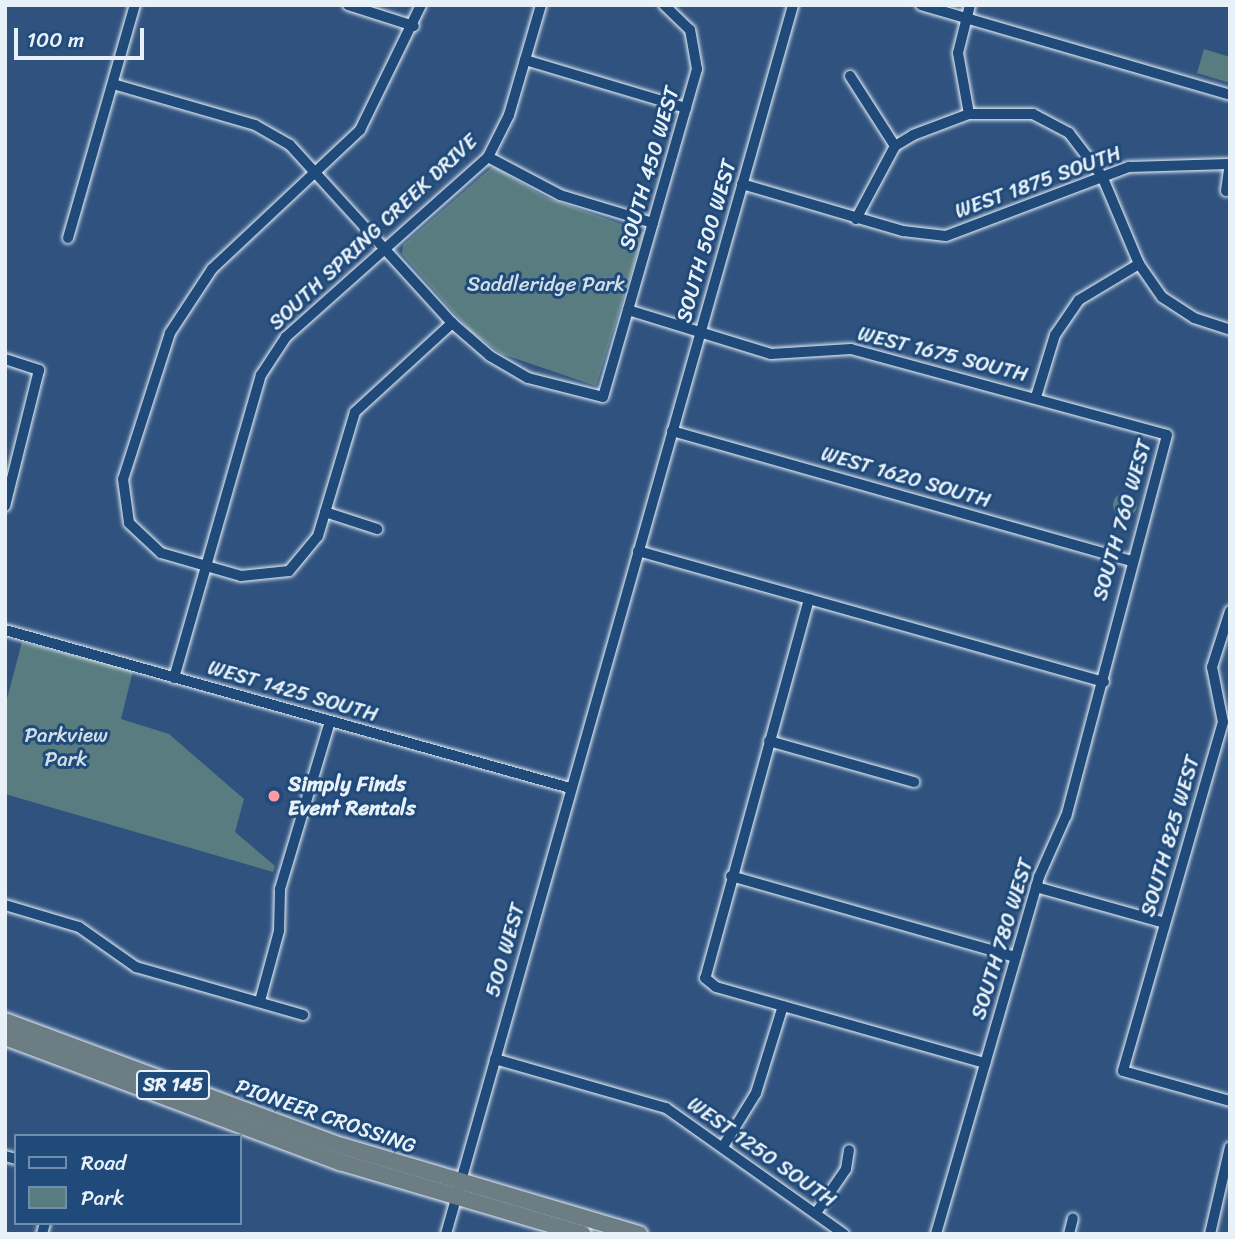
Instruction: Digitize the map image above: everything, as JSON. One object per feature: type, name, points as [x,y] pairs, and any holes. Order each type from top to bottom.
[{"type":"highway","name":"PIONEER CROSSING","points":[[5,1021],[457,1190],[583,1234]]},
{"type":"highway","name":"PIONEER CROSSING","points":[[5,1037],[285,1143],[457,1190],[639,1234]]},
{"type":"street","points":[[68,238],[135,5]]},
{"type":"street","points":[[348,5],[414,26]]},
{"type":"street","points":[[113,84],[255,125],[290,145],[317,173],[386,245],[453,323],[355,412],[325,513],[306,555],[289,571],[242,576],[161,553],[129,523],[123,479],[170,333],[212,269],[317,173],[360,130],[414,26],[421,5]]},
{"type":"street","name":"SOUTH SPRING CREEK DRIVE","points":[[174,678],[247,411],[272,355],[386,245],[488,156],[525,60],[541,5]]},
{"type":"street","name":"SOUTH 450 WEST","points":[[453,323],[528,378],[603,397],[697,69],[690,30],[664,5]]},
{"type":"street","name":"SOUTH 500 WEST","points":[[638,551],[793,5]]},
{"type":"street","points":[[921,5],[1230,95]]},
{"type":"street","points":[[969,114],[958,69],[970,5]]},
{"type":"street","points":[[525,60],[686,108]]},
{"type":"street","points":[[850,76],[895,146]]},
{"type":"street","points":[[856,219],[868,188],[895,146],[969,114],[1033,114],[1052,120],[1081,146],[1102,176],[1139,264],[1162,298],[1194,318],[1230,330]]},
{"type":"street","points":[[488,156],[560,195],[653,223]]},
{"type":"street","name":"WEST 1875 SOUTH","points":[[742,184],[856,219],[946,236],[1102,176],[1160,163],[1229,164],[1226,191]]},
{"type":"street","points":[[1036,397],[1055,335],[1079,300],[1139,264]]},
{"type":"street","name":"WEST 1675 SOUTH","points":[[628,310],[701,329],[771,354],[851,349],[1036,397],[1167,435]]},
{"type":"street","points":[[5,359],[39,370],[6,499]]},
{"type":"street","name":"WEST 1620 SOUTH","points":[[672,431],[1130,561]]},
{"type":"street","name":"SOUTH 760 WEST","points":[[1114,616],[1167,435]]},
{"type":"street","points":[[325,513],[377,528]]},
{"type":"street","points":[[638,551],[1104,682]]},
{"type":"street","name":"500 WEST","points":[[446,1234],[638,551]]},
{"type":"street","points":[[809,599],[730,876],[705,978],[783,1006],[985,1063]]},
{"type":"street","name":"SOUTH 825 WEST","points":[[1230,611],[1212,667],[1226,723],[1123,1071],[1230,1101]]},
{"type":"street","name":"SOUTH 780 WEST","points":[[936,1234],[1036,887],[1063,824],[1104,682],[1114,616]]},
{"type":"street","name":"WEST 1425 SOUTH","points":[[5,630],[570,788]]},
{"type":"street","points":[[260,1001],[279,931],[280,888],[330,721]]},
{"type":"street","points":[[769,741],[914,782]]},
{"type":"street","points":[[730,876],[1016,957]]},
{"type":"street","points":[[1036,887],[1165,923]]},
{"type":"street","points":[[5,905],[79,927],[136,967],[303,1015]]},
{"type":"street","points":[[724,1145],[756,1093],[783,1006]]},
{"type":"street","name":"WEST 1250 SOUTH","points":[[495,1059],[636,1095],[724,1145],[844,1234]]},
{"type":"street","points":[[1210,1234],[1230,1147]]},
{"type":"street","points":[[816,1213],[846,1169],[849,1150]]},
{"type":"street","points":[[1069,1234],[1073,1218]]},
{"type":"green space","points":[[1204,49],[1230,57],[1230,83],[1197,73]]},
{"type":"green space","name":"Saddleridge Park","points":[[493,166],[545,197],[644,232],[596,386],[502,354],[471,332],[402,254],[403,245]]},
{"type":"green space","points":[[1125,493],[1134,496],[1137,505],[1134,514],[1125,517],[1116,514],[1113,505],[1116,496]]},
{"type":"green space","name":"Parkview Park","points":[[22,642],[133,671],[121,719],[169,734],[244,799],[235,832],[275,866],[273,872],[5,794],[5,706]]},
{"type":"place","name":"Simply Finds Event Rentals","points":[[274,796]]}]
